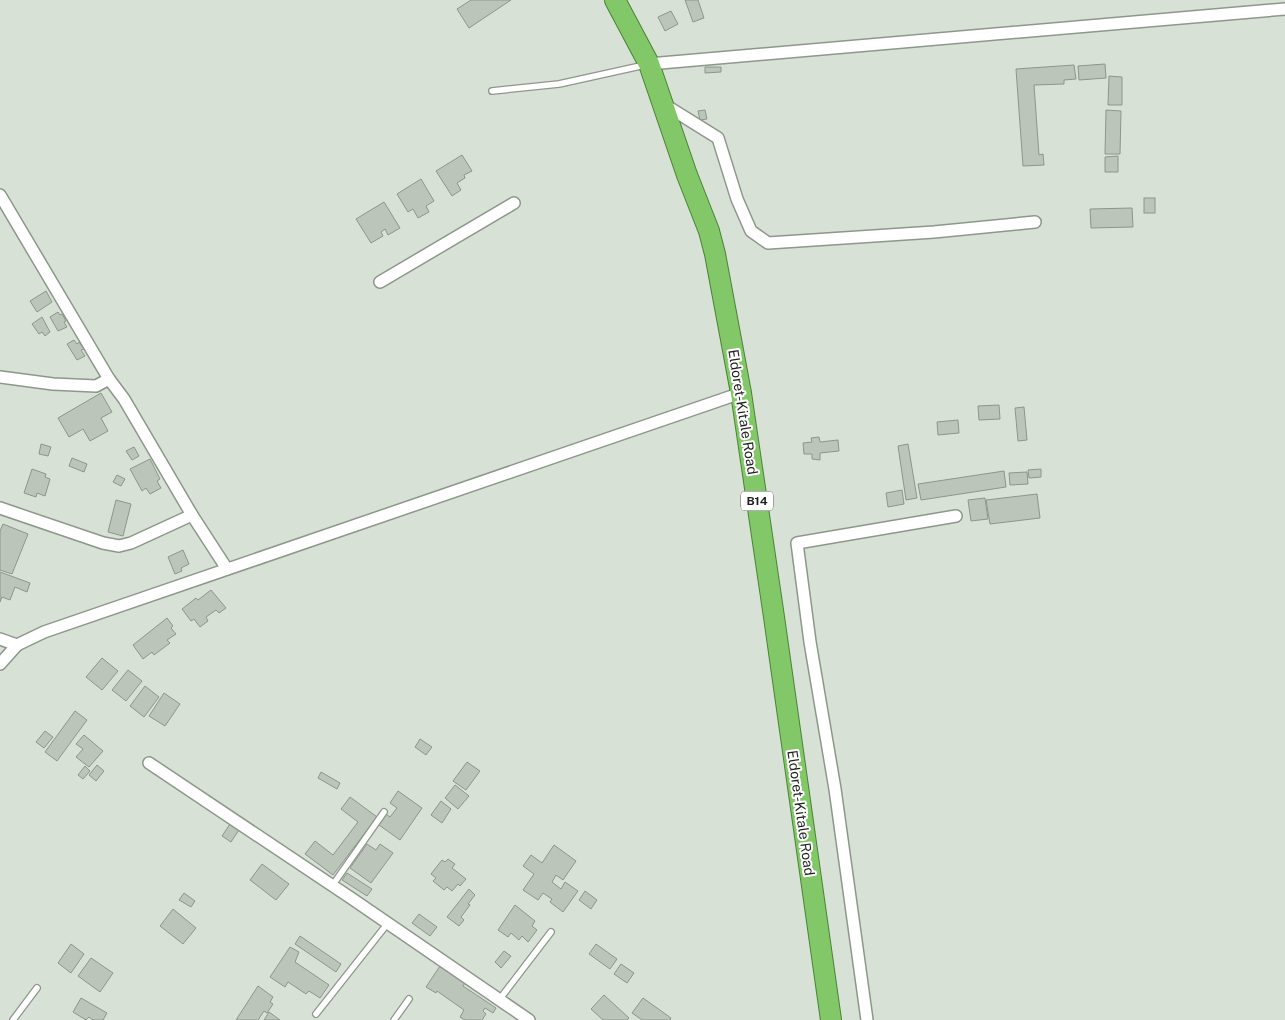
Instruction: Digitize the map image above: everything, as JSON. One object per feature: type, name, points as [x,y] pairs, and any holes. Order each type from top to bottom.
[{"type":"highway","name":"Eldoret-Kitale Road","points":[[615,0],[649,64],[687,175],[709,231],[741,393],[831,1020]]},
{"type":"street","points":[[649,64],[1285,9]]},
{"type":"street","points":[[663,105],[718,138],[737,199],[751,231],[768,243],[934,232],[1035,222]]},
{"type":"street","points":[[0,195],[109,379],[124,398],[192,515],[227,569]]},
{"type":"street","points":[[380,282],[514,203]]},
{"type":"street","points":[[0,377],[53,384],[96,386],[109,379]]},
{"type":"street","points":[[0,664],[17,645],[44,632],[741,393]]},
{"type":"street","points":[[0,508],[103,543],[119,546],[131,543],[192,515]]},
{"type":"street","points":[[868,1020],[835,789],[810,642],[797,543],[956,516]]},
{"type":"street","points":[[0,639],[17,645]]},
{"type":"street","points":[[149,763],[529,1020]]},
{"type":"lane","points":[[492,91],[559,84],[649,64]]},
{"type":"lane","points":[[332,886],[384,812]]},
{"type":"lane","points":[[316,1014],[388,923]]},
{"type":"lane","points":[[499,1000],[551,932]]},
{"type":"lane","points":[[14,1020],[37,988]]},
{"type":"lane","points":[[394,1020],[409,999]]},
{"type":"building","points":[[471,0],[511,0],[469,28],[457,9]]},
{"type":"building","points":[[685,0],[698,0],[704,18],[693,22]]},
{"type":"building","points":[[671,11],[678,24],[665,31],[658,17]]},
{"type":"building","points":[[1105,64],[1106,78],[1079,80],[1078,66]]},
{"type":"building","points":[[1074,65],[1076,79],[1064,80],[1064,84],[1034,85],[1039,155],[1043,154],[1044,165],[1023,166],[1016,69]]},
{"type":"building","points":[[705,67],[721,67],[721,72],[705,73]]},
{"type":"building","points":[[1109,76],[1122,77],[1122,105],[1108,105]]},
{"type":"building","points":[[705,110],[707,119],[700,120],[698,111]]},
{"type":"building","points":[[1106,110],[1121,111],[1120,154],[1105,154]]},
{"type":"building","points":[[462,155],[472,171],[464,175],[465,178],[457,183],[461,190],[452,196],[436,171]]},
{"type":"building","points":[[1118,156],[1118,172],[1105,172],[1105,157]]},
{"type":"building","points":[[421,179],[434,201],[426,206],[429,212],[418,218],[413,209],[408,212],[397,194]]},
{"type":"building","points":[[1144,198],[1155,198],[1155,213],[1144,213]]},
{"type":"building","points":[[384,202],[400,228],[388,235],[385,229],[381,232],[383,236],[371,243],[356,219]]},
{"type":"building","points":[[1132,208],[1133,227],[1091,228],[1090,209]]},
{"type":"building","points":[[46,291],[52,302],[37,312],[30,301]]},
{"type":"building","points":[[58,312],[60,315],[62,314],[67,327],[58,331],[50,317]]},
{"type":"building","points":[[42,317],[50,332],[45,336],[42,332],[39,334],[32,324]]},
{"type":"building","points":[[74,340],[77,344],[79,342],[84,349],[81,350],[85,356],[77,360],[67,344]]},
{"type":"building","points":[[101,393],[112,412],[101,418],[108,431],[90,441],[83,429],[69,437],[58,418]]},
{"type":"building","points":[[999,405],[1000,419],[979,420],[978,406]]},
{"type":"building","points":[[1024,407],[1027,440],[1018,441],[1015,408]]},
{"type":"building","points":[[958,420],[959,433],[938,435],[937,422]]},
{"type":"building","points":[[819,437],[820,442],[838,440],[839,451],[820,453],[820,460],[812,459],[812,454],[804,454],[803,443],[812,442],[811,438]]},
{"type":"building","points":[[41,444],[51,447],[48,456],[39,454]]},
{"type":"building","points":[[908,444],[917,498],[906,500],[898,446]]},
{"type":"building","points":[[134,447],[139,456],[132,460],[126,451]]},
{"type":"building","points":[[72,458],[87,464],[84,472],[69,466]]},
{"type":"building","points":[[150,459],[160,479],[157,481],[161,488],[150,494],[146,488],[142,491],[130,469]]},
{"type":"building","points":[[32,469],[46,474],[45,477],[50,479],[45,496],[37,493],[36,497],[24,493]]},
{"type":"building","points":[[1041,469],[1041,477],[1029,478],[1028,470]]},
{"type":"building","points":[[1004,471],[1006,487],[921,500],[918,484]]},
{"type":"building","points":[[1027,472],[1028,484],[1010,485],[1009,473]]},
{"type":"building","points":[[117,475],[125,479],[121,486],[113,482]]},
{"type":"building","points":[[902,490],[904,504],[888,507],[886,493]]},
{"type":"building","points":[[1037,494],[1040,518],[990,524],[986,500]]},
{"type":"building","points":[[985,498],[988,519],[971,521],[968,500]]},
{"type":"building","points":[[116,500],[131,504],[123,536],[108,532]]},
{"type":"building","points":[[3,524],[28,534],[12,574],[0,570],[0,531]]},
{"type":"building","points":[[183,550],[189,564],[181,568],[182,571],[175,574],[168,557]]},
{"type":"building","points":[[0,572],[30,583],[27,592],[15,587],[10,600],[2,597],[0,602]]},
{"type":"building","points":[[211,590],[226,608],[219,613],[216,610],[206,617],[208,621],[200,627],[194,619],[191,621],[182,609],[196,598],[198,600]]},
{"type":"building","points":[[167,618],[176,634],[167,640],[170,643],[154,655],[152,652],[143,659],[133,645]]},
{"type":"building","points":[[102,658],[118,671],[102,690],[86,677]]},
{"type":"building","points":[[128,670],[142,681],[126,701],[112,690]]},
{"type":"building","points":[[145,686],[159,697],[144,717],[130,706]]},
{"type":"building","points":[[164,693],[180,704],[165,726],[149,716]]},
{"type":"building","points":[[75,711],[87,720],[57,761],[45,752]]},
{"type":"building","points":[[45,731],[53,737],[44,748],[36,742]]},
{"type":"building","points":[[84,735],[103,751],[89,767],[76,757],[83,749],[76,744]]},
{"type":"building","points":[[420,739],[432,747],[426,755],[415,747]]},
{"type":"building","points":[[467,762],[480,771],[466,790],[453,781]]},
{"type":"building","points":[[97,765],[104,771],[96,781],[89,775]]},
{"type":"building","points":[[85,766],[90,771],[83,779],[78,775]]},
{"type":"building","points":[[321,772],[340,783],[337,789],[318,778]]},
{"type":"building","points":[[455,785],[469,796],[458,809],[445,798]]},
{"type":"building","points":[[398,791],[422,808],[400,840],[379,825],[386,814],[390,817],[397,808],[390,803]]},
{"type":"building","points":[[350,797],[377,817],[333,875],[305,854],[315,841],[333,855],[358,822],[341,809]]},
{"type":"building","points":[[441,801],[451,809],[442,823],[431,815]]},
{"type":"building","points":[[230,824],[239,830],[231,842],[222,836]]},
{"type":"building","points":[[367,844],[376,850],[380,844],[393,853],[371,883],[350,868]]},
{"type":"building","points":[[554,845],[576,861],[563,880],[556,875],[552,882],[561,889],[565,882],[578,891],[563,912],[550,902],[552,899],[543,893],[538,900],[523,890],[534,874],[523,866],[531,855],[542,863]]},
{"type":"building","points":[[448,859],[455,864],[452,868],[466,879],[452,891],[447,887],[444,890],[433,881],[436,878],[431,874],[442,860],[445,862]]},
{"type":"building","points":[[262,864],[289,884],[276,900],[250,880]]},
{"type":"building","points":[[347,873],[372,889],[367,896],[342,880]]},
{"type":"building","points":[[469,889],[475,895],[461,917],[464,920],[459,926],[447,917]]},
{"type":"building","points":[[585,891],[597,900],[591,909],[579,900]]},
{"type":"building","points":[[184,893],[195,901],[191,907],[179,900]]},
{"type":"building","points":[[515,905],[535,921],[532,926],[537,930],[528,942],[522,936],[519,940],[511,933],[508,937],[498,930]]},
{"type":"building","points":[[173,909],[196,928],[183,944],[160,926]]},
{"type":"building","points":[[419,914],[437,927],[430,936],[412,923]]},
{"type":"building","points":[[300,936],[341,964],[336,972],[295,944]]},
{"type":"building","points":[[71,944],[84,954],[71,973],[58,963]]},
{"type":"building","points":[[596,944],[617,959],[610,969],[589,954]]},
{"type":"building","points":[[290,947],[299,952],[295,962],[329,985],[320,998],[309,991],[306,994],[288,982],[285,987],[270,977]]},
{"type":"building","points":[[504,951],[511,956],[501,968],[495,962]]},
{"type":"building","points":[[91,958],[113,973],[100,992],[78,976]]},
{"type":"building","points":[[621,964],[634,973],[627,983],[614,974]]},
{"type":"building","points":[[440,966],[465,983],[463,986],[496,1008],[493,1013],[485,1008],[483,1011],[486,1014],[482,1020],[465,1020],[460,1017],[464,1010],[437,991],[436,993],[426,987]]},
{"type":"building","points":[[258,986],[273,997],[270,1002],[273,1004],[267,1013],[264,1011],[258,1020],[236,1020]]},
{"type":"building","points":[[604,995],[629,1018],[627,1020],[603,1020],[591,1009]]},
{"type":"building","points":[[81,998],[107,1013],[103,1020],[93,1020],[89,1017],[86,1020],[73,1012]]},
{"type":"building","points":[[643,998],[671,1018],[670,1020],[642,1020],[632,1013]]},
{"type":"building","points":[[269,1012],[280,1020],[264,1020]]}]
